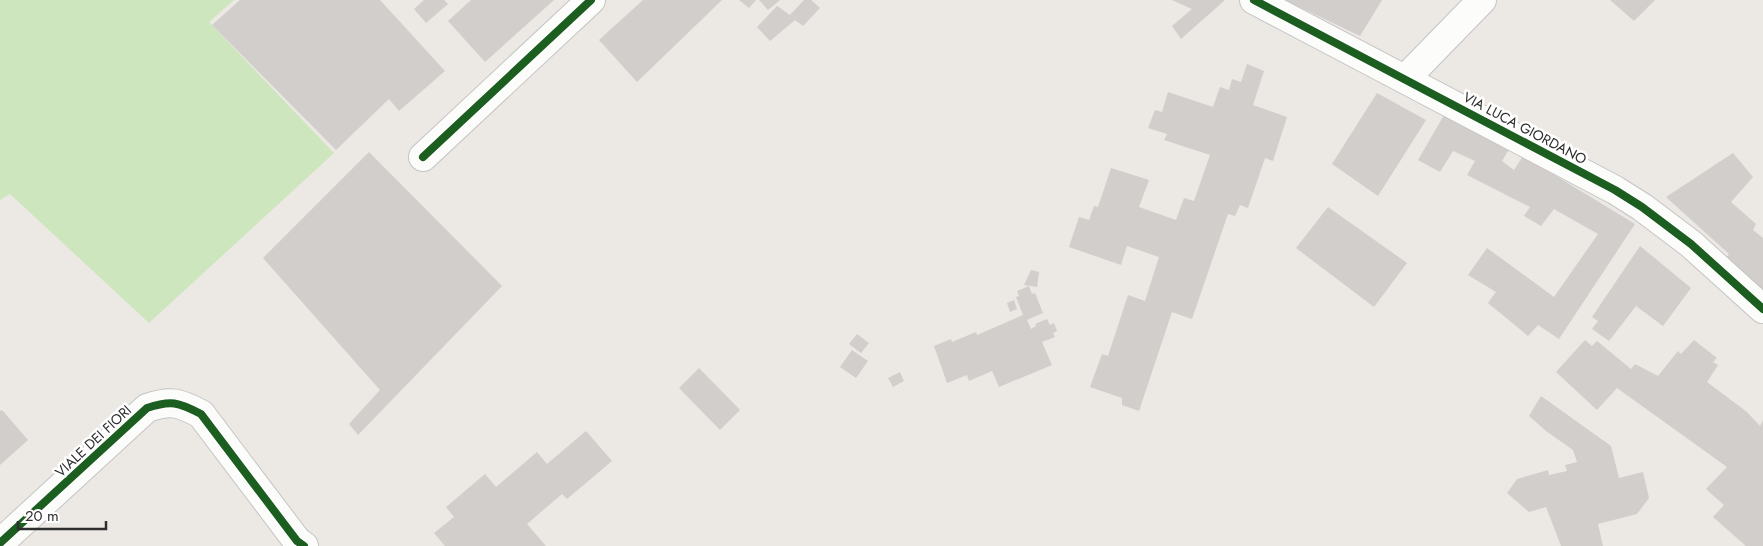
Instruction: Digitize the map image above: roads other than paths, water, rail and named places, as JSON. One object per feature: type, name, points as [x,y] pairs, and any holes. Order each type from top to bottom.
[{"type":"street","points":[[423,157],[591,0]]},
{"type":"street","name":"VIA LUCA GIORDANO","points":[[1254,0],[1615,190],[1691,244],[1763,310]]},
{"type":"street","points":[[1405,79],[1482,0]]},
{"type":"street","name":"VIALE DEI FIORI","points":[[0,543],[147,408],[165,402],[186,406],[201,414],[297,541],[304,546]]}]
